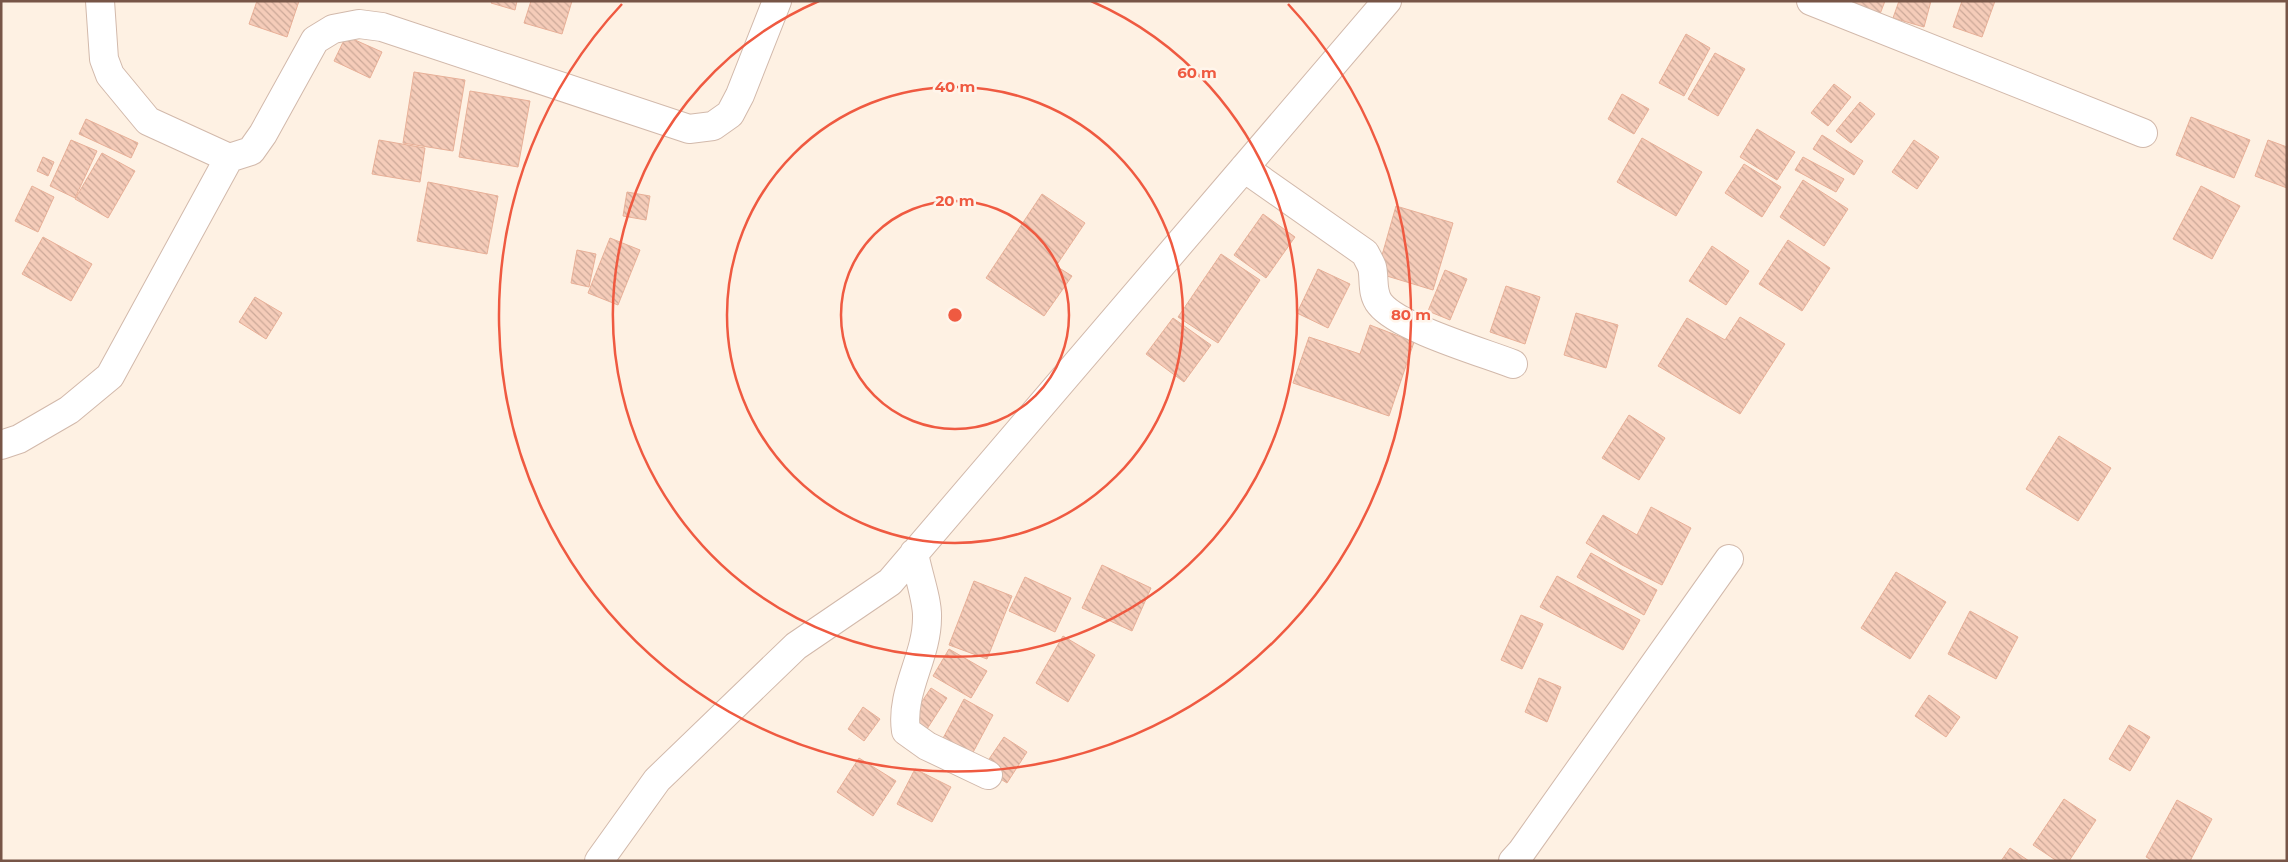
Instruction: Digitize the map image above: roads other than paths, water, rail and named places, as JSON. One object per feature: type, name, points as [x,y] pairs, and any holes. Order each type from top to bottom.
[{"type":"street","points":[[100,1],[104,59],[110,75],[141,113],[148,121],[229,158],[251,151],[263,134],[315,40],[333,29],[359,24],[382,27],[690,129],[713,126],[730,114],[740,96],[777,1]]},
{"type":"street","points":[[599,861],[657,780],[796,646],[890,582],[1386,1]]},
{"type":"street","points":[[1812,1],[2143,133]]},
{"type":"street","points":[[1,444],[19,439],[69,410],[110,376],[229,158]]},
{"type":"street","points":[[1244,168],[1365,253],[1372,267],[1375,295],[1380,305],[1389,312],[1412,327],[1513,364]]},
{"type":"street","points":[[914,554],[927,617],[922,647],[904,715],[906,731],[927,746],[988,775]]},
{"type":"street","points":[[1513,861],[1522,852],[1729,558]]}]
